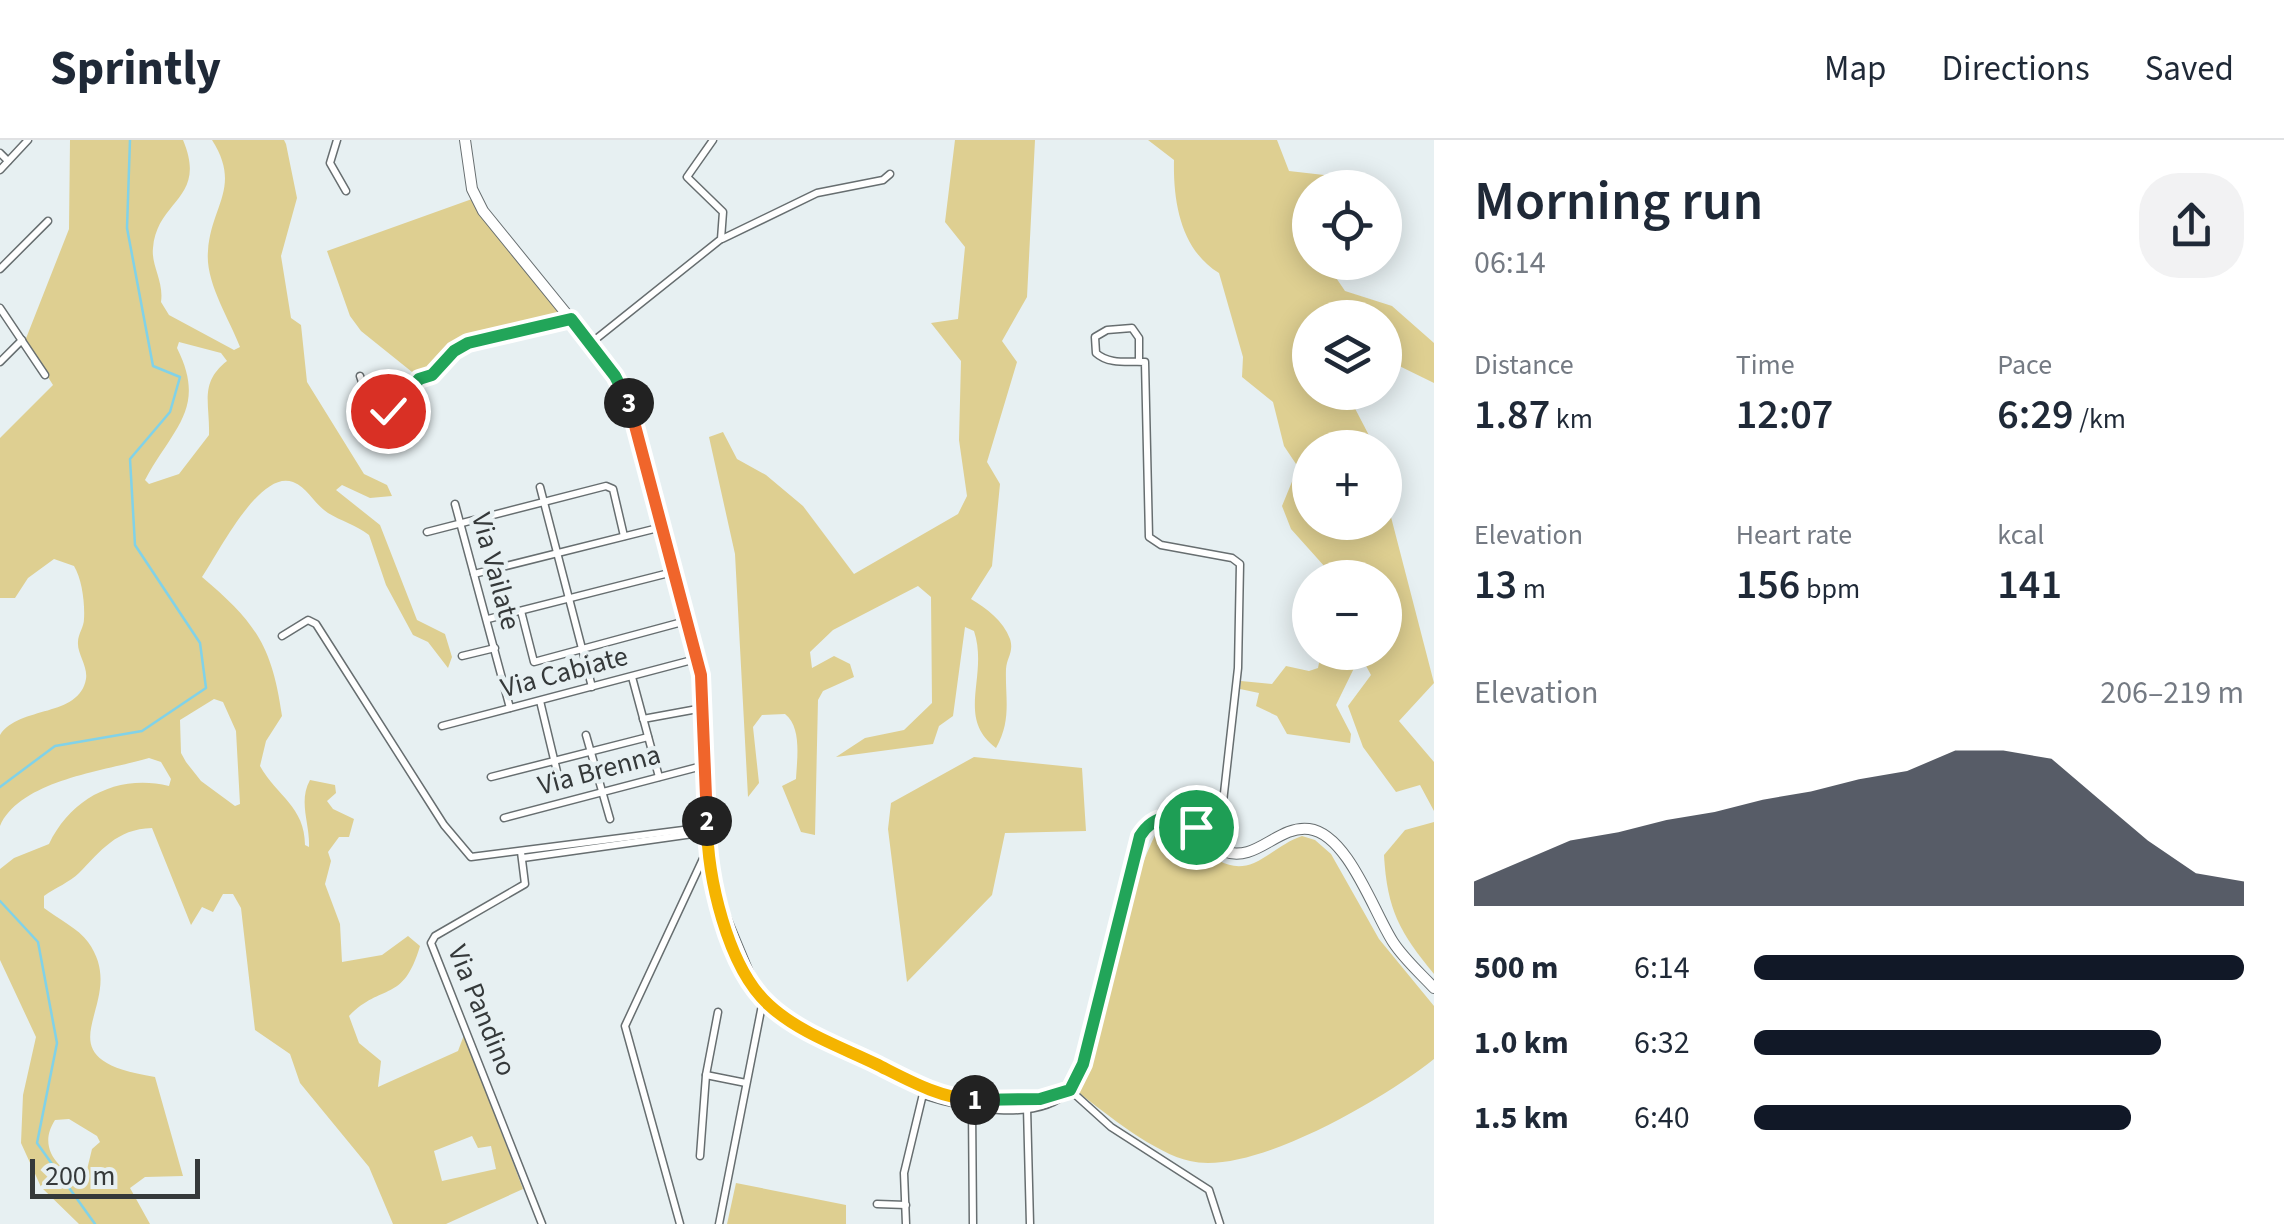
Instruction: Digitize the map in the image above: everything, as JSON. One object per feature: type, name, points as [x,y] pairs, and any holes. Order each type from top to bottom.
[{"type":"street","points":[[0,170],[28,140]]},
{"type":"street","points":[[338,140],[330,163],[346,191]]},
{"type":"street","points":[[465,140],[472,189],[483,211],[591,343],[627,398],[697,658],[704,708],[707,830],[713,888],[730,936],[763,1000],[793,1023],[924,1091],[972,1107],[1054,1103],[1070,1090],[1083,1064],[1142,832],[1156,819],[1176,817],[1193,824],[1222,851],[1245,853],[1299,829],[1323,834],[1361,881],[1397,948],[1434,988]]},
{"type":"street","points":[[712,140],[686,177],[723,212],[721,239]]},
{"type":"street","points":[[0,153],[8,162]]},
{"type":"street","points":[[591,343],[721,239],[812,194],[883,180],[890,174]]},
{"type":"street","points":[[0,269],[48,220]]},
{"type":"street","points":[[0,308],[45,375]]},
{"type":"street","points":[[360,376],[367,397],[388,411],[400,404],[419,379],[432,375],[454,351],[468,343],[571,319]]},
{"type":"street","points":[[1139,362],[1139,338],[1132,328],[1107,330],[1095,337],[1096,354],[1101,358],[1139,362],[1145,362],[1149,536],[1161,545],[1234,558],[1240,564],[1238,668],[1221,820],[1222,851]]},
{"type":"street","points":[[0,362],[22,340]]},
{"type":"street","points":[[427,532],[610,486],[624,536]]},
{"type":"street","points":[[540,487],[592,686]]},
{"type":"street","name":"Via Vailate","points":[[455,504],[510,708]]},
{"type":"street","points":[[474,574],[662,526]]},
{"type":"street","points":[[488,620],[674,572]]},
{"type":"street","points":[[520,611],[534,662],[582,646],[687,621]]},
{"type":"street","points":[[282,636],[308,620],[318,627],[464,852],[480,859],[707,830]]},
{"type":"street","points":[[462,656],[495,648]]},
{"type":"street","name":"Via Cabiate","points":[[442,726],[697,658]]},
{"type":"street","points":[[632,676],[659,777]]},
{"type":"street","points":[[540,701],[560,780]]},
{"type":"street","points":[[643,719],[704,708]]},
{"type":"street","points":[[586,734],[610,819]]},
{"type":"street","points":[[491,777],[648,738]]},
{"type":"street","name":"Via Brenna","points":[[504,818],[706,765]]},
{"type":"street","points":[[680,1224],[624,1026],[708,848]]},
{"type":"street","name":"Via Pandino","points":[[522,855],[525,884],[435,936],[431,943],[542,1224]]},
{"type":"street","points":[[719,1224],[763,1000]]},
{"type":"street","points":[[700,1156],[706,1075],[718,1012]]},
{"type":"street","points":[[706,1075],[746,1083]]},
{"type":"street","points":[[924,1091],[974,1100],[1040,1099],[1070,1090]]},
{"type":"street","points":[[1070,1090],[1117,1132],[1210,1190],[1220,1224]]},
{"type":"street","points":[[906,1224],[904,1174],[924,1091]]},
{"type":"street","points":[[972,1107],[974,1224]]},
{"type":"street","points":[[1028,1107],[1030,1224]]},
{"type":"street","points":[[877,1204],[906,1205]]},
{"type":"shaded area","points":[[70,140],[183,140],[189,160],[186,187],[163,219],[153,248],[161,302],[169,315],[234,350],[240,347],[208,263],[210,235],[225,184],[221,156],[212,140],[284,140],[286,144],[297,198],[281,256],[291,318],[301,325],[307,382],[364,474],[387,485],[392,496],[370,498],[342,485],[336,490],[380,525],[417,620],[445,634],[452,657],[448,668],[428,642],[413,635],[386,585],[369,535],[328,513],[293,482],[280,481],[254,500],[202,577],[248,622],[273,671],[282,716],[266,741],[260,766],[295,811],[305,845],[309,847],[305,805],[310,780],[335,785],[336,793],[327,801],[333,809],[354,819],[349,837],[339,837],[328,852],[331,861],[325,884],[340,924],[342,962],[382,955],[408,936],[420,946],[399,985],[349,1016],[359,1043],[381,1061],[378,1087],[458,1051],[464,1035],[523,1189],[446,1224],[393,1224],[369,1167],[300,1083],[290,1054],[255,1030],[241,908],[233,894],[223,894],[213,912],[202,907],[191,925],[152,828],[128,832],[110,843],[75,876],[44,896],[44,908],[88,942],[99,965],[100,987],[91,1042],[98,1056],[118,1068],[155,1077],[183,1176],[145,1177],[130,1188],[150,1224],[79,1224],[41,1187],[21,1143],[23,1095],[36,1037],[0,960],[0,869],[14,858],[49,844],[70,813],[99,793],[132,783],[169,786],[171,779],[161,762],[149,758],[88,773],[26,798],[10,810],[0,826],[0,735],[21,719],[72,700],[86,679],[78,647],[84,622],[83,599],[74,566],[54,559],[28,578],[15,598],[0,598],[0,438],[53,385],[25,341],[69,229]],"holes":[[[179,342],[221,353],[227,361],[209,386],[209,435],[179,474],[149,484],[145,480],[176,431],[188,402],[189,386],[177,348]],[[214,699],[223,702],[236,731],[240,804],[235,806],[201,781],[186,762],[181,753],[180,720]],[[69,1119],[97,1136],[100,1142],[92,1149],[84,1182],[53,1157],[48,1140],[55,1120]],[[472,1136],[478,1148],[491,1146],[496,1169],[442,1181],[434,1151]]]},
{"type":"shaded area","points":[[955,140],[1035,140],[1027,297],[1002,341],[1017,362],[987,462],[1000,484],[992,566],[971,599],[999,621],[1010,639],[1004,728],[996,748],[977,723],[978,648],[974,631],[965,627],[953,716],[939,726],[933,744],[836,757],[865,738],[904,730],[932,703],[931,597],[918,586],[833,630],[810,652],[812,668],[834,656],[850,664],[854,677],[823,691],[818,700],[815,835],[801,832],[782,786],[796,779],[797,762],[794,727],[785,714],[762,715],[753,727],[759,783],[748,797],[735,554],[709,437],[723,432],[737,459],[766,475],[803,506],[854,574],[958,514],[967,496],[959,440],[961,361],[931,323],[958,319],[965,247],[945,222]]},
{"type":"shaded area","points":[[1148,140],[1277,140],[1292,171],[1292,280],[1338,280],[1345,291],[1373,300],[1292,300],[1292,410],[1356,410],[1366,430],[1292,430],[1292,458],[1284,446],[1273,402],[1242,377],[1243,357],[1219,273],[1196,252],[1182,224],[1174,160]]},
{"type":"shaded area","points":[[472,199],[493,232],[564,317],[473,338],[459,344],[426,376],[417,376],[361,331],[350,316],[327,251]]},
{"type":"shaded area","points":[[1402,315],[1434,343],[1434,383],[1402,367]]},
{"type":"shaded area","points":[[1292,482],[1292,530],[1282,506]]},
{"type":"shaded area","points":[[1301,540],[1397,540],[1434,683],[1399,721],[1434,762],[1434,811],[1420,785],[1396,792],[1363,747],[1348,706],[1371,675],[1368,670],[1402,670],[1402,560],[1319,560]]},
{"type":"shaded area","points":[[1286,666],[1309,671],[1353,670],[1336,705],[1351,734],[1350,743],[1287,734],[1277,716],[1256,706],[1259,693],[1240,689],[1241,681],[1272,684]]},
{"type":"shaded area","points":[[974,757],[1082,768],[1086,831],[1005,833],[992,895],[907,982],[888,829],[891,803]]},
{"type":"shaded area","points":[[1434,822],[1434,974],[1397,920],[1388,891],[1384,855],[1405,830]]},
{"type":"shaded area","points":[[1169,828],[1219,861],[1241,866],[1254,863],[1302,836],[1315,840],[1331,854],[1379,939],[1434,1006],[1434,1059],[1384,1094],[1317,1131],[1248,1157],[1217,1163],[1190,1161],[1162,1150],[1078,1092],[1143,862],[1157,831]]},
{"type":"shaded area","points":[[736,1183],[846,1205],[846,1224],[727,1224]]},
{"type":"waterway","points":[[0,787],[55,746],[142,731],[206,688],[200,643],[135,545],[130,459],[170,412],[180,377],[153,366],[127,228],[130,140]]},
{"type":"waterway","points":[[0,901],[38,942],[57,1043],[37,1143],[95,1224]]},
{"type":"route","points":[[388,411],[400,404],[419,379],[438,371],[454,351],[468,343],[571,319],[615,376],[630,404],[701,675],[713,888],[750,982],[773,1009],[793,1023],[950,1097],[1040,1099],[1060,1095],[1070,1090],[1083,1064],[1140,836],[1146,826],[1163,817],[1183,819],[1196,827]]}]
